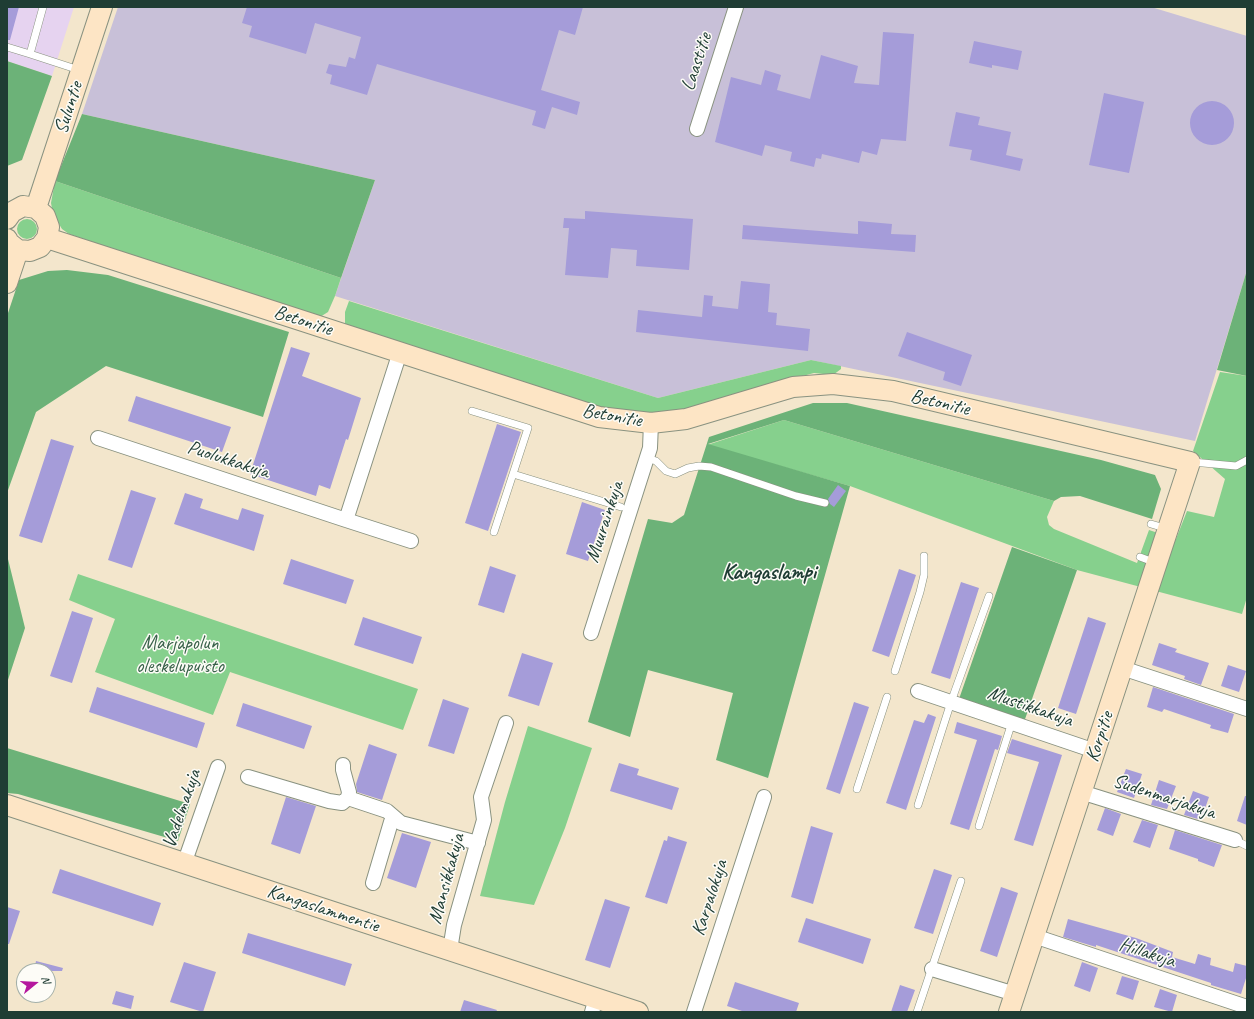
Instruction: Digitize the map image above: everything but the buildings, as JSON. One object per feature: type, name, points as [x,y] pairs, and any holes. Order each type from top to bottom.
[{"type":"street","name":"Suluntie","points":[[36,208],[102,7]]},
{"type":"street","name":"Laastitie","points":[[697,129],[736,7]]},
{"type":"street","points":[[7,219],[12,212],[23,206],[36,208],[45,216],[49,226],[47,238],[40,247],[30,251],[13,244],[7,283]]},
{"type":"street","name":"Betonitie","points":[[47,238],[599,417],[652,423],[686,420],[792,387],[834,384],[893,391],[1190,462]]},
{"type":"street","points":[[346,520],[400,352]]},
{"type":"street","name":"Muurainkuja","points":[[591,633],[650,448],[652,423]]},
{"type":"street","name":"Puolukkakuja","points":[[98,438],[411,541]]},
{"type":"street","name":"Korpitie","points":[[1012,1003],[1122,668],[1148,560],[1159,527],[1190,462]]},
{"type":"street","points":[[1122,668],[1247,710]]},
{"type":"street","name":"Mustikkakuja","points":[[918,691],[1095,751]]},
{"type":"street","name":"Mansikkakuja","points":[[450,950],[454,925],[484,820],[481,797],[506,723]]},
{"type":"street","points":[[248,777],[336,803],[342,803],[348,798],[349,792],[343,765]]},
{"type":"street","name":"Vadelmakuja","points":[[184,864],[218,767]]},
{"type":"street","name":"Sudenmarjakuja","points":[[1082,792],[1241,843]]},
{"type":"street","name":"Karpalokuja","points":[[694,1012],[764,797]]},
{"type":"street","points":[[348,798],[387,811],[401,823],[478,843]]},
{"type":"street","name":"Kangaslammentie","points":[[7,806],[450,950],[594,1005],[638,1012]]},
{"type":"street","points":[[373,883],[391,822],[394,817]]},
{"type":"street","name":"Hillakuja","points":[[1034,936],[1247,1007]]},
{"type":"street","points":[[932,969],[947,974],[1012,1003]]},
{"type":"lane","points":[[30,54],[43,7]]},
{"type":"lane","points":[[7,47],[81,71]]},
{"type":"lane","points":[[472,411],[528,428],[494,532]]},
{"type":"lane","points":[[647,458],[656,461],[666,470],[675,474],[688,468],[699,466],[710,467],[796,496],[826,503]]},
{"type":"lane","points":[[1190,462],[1236,466],[1247,460]]},
{"type":"lane","points":[[513,474],[621,508]]},
{"type":"lane","points":[[894,671],[920,592],[924,575],[924,556]]},
{"type":"lane","points":[[918,805],[951,702],[989,596]]},
{"type":"lane","points":[[858,789],[887,697]]},
{"type":"lane","points":[[979,826],[1012,722]]},
{"type":"lane","points":[[917,1012],[961,882]]},
{"type":"shaded area","points":[[7,7],[74,7],[52,76],[7,61]]},
{"type":"shaded area","points":[[118,7],[1151,7],[1247,36],[1247,270],[1195,441],[811,360],[658,398],[335,296],[375,180],[82,114]]},
{"type":"green space","points":[[7,61],[52,76],[22,160],[7,166]]},
{"type":"green space","points":[[82,114],[375,180],[341,278],[55,181]]},
{"type":"green space","points":[[55,181],[341,278],[328,312],[320,317],[313,316],[69,234],[62,229],[53,214],[51,203]]},
{"type":"green space","points":[[27,219],[34,222],[37,229],[34,236],[27,239],[20,236],[17,229],[20,222]]},
{"type":"green space","points":[[67,270],[108,275],[289,332],[263,417],[106,366],[36,412],[7,493],[7,316],[19,280],[48,271]]},
{"type":"green space","points":[[1247,270],[1247,376],[1217,370]]},
{"type":"green space","points":[[349,301],[658,398],[811,360],[841,366],[841,369],[833,375],[814,373],[765,386],[707,405],[659,413],[609,410],[345,325],[345,312]]},
{"type":"green space","points":[[1220,372],[1247,376],[1247,597],[1242,614],[1077,570],[850,486],[707,445],[784,420],[1054,501],[1047,517],[1049,525],[1054,529],[1137,563],[1149,530],[1176,539],[1187,511],[1214,517],[1225,479],[1193,451]]},
{"type":"green space","points":[[813,403],[847,403],[1101,460],[1155,475],[1161,489],[1152,519],[1080,496],[1061,497],[1054,501],[784,420],[708,444],[850,486],[768,778],[716,760],[733,693],[648,670],[630,737],[588,722],[648,519],[672,523],[684,515],[709,437]]},
{"type":"green space","points":[[1012,547],[1077,570],[1024,722],[959,699]]},
{"type":"green space","points":[[7,555],[25,628],[7,683]]},
{"type":"green space","name":"Marjapolun oleskelupuisto","points":[[78,574],[418,689],[403,730],[230,672],[213,715],[95,672],[115,619],[69,600]]},
{"type":"green space","points":[[528,726],[592,748],[565,828],[534,905],[480,896],[505,802]]},
{"type":"green space","points":[[7,748],[190,804],[178,841],[18,794],[7,793]]},
{"type":"district","name":"Kangaslampi","points":[[769,573]]}]
